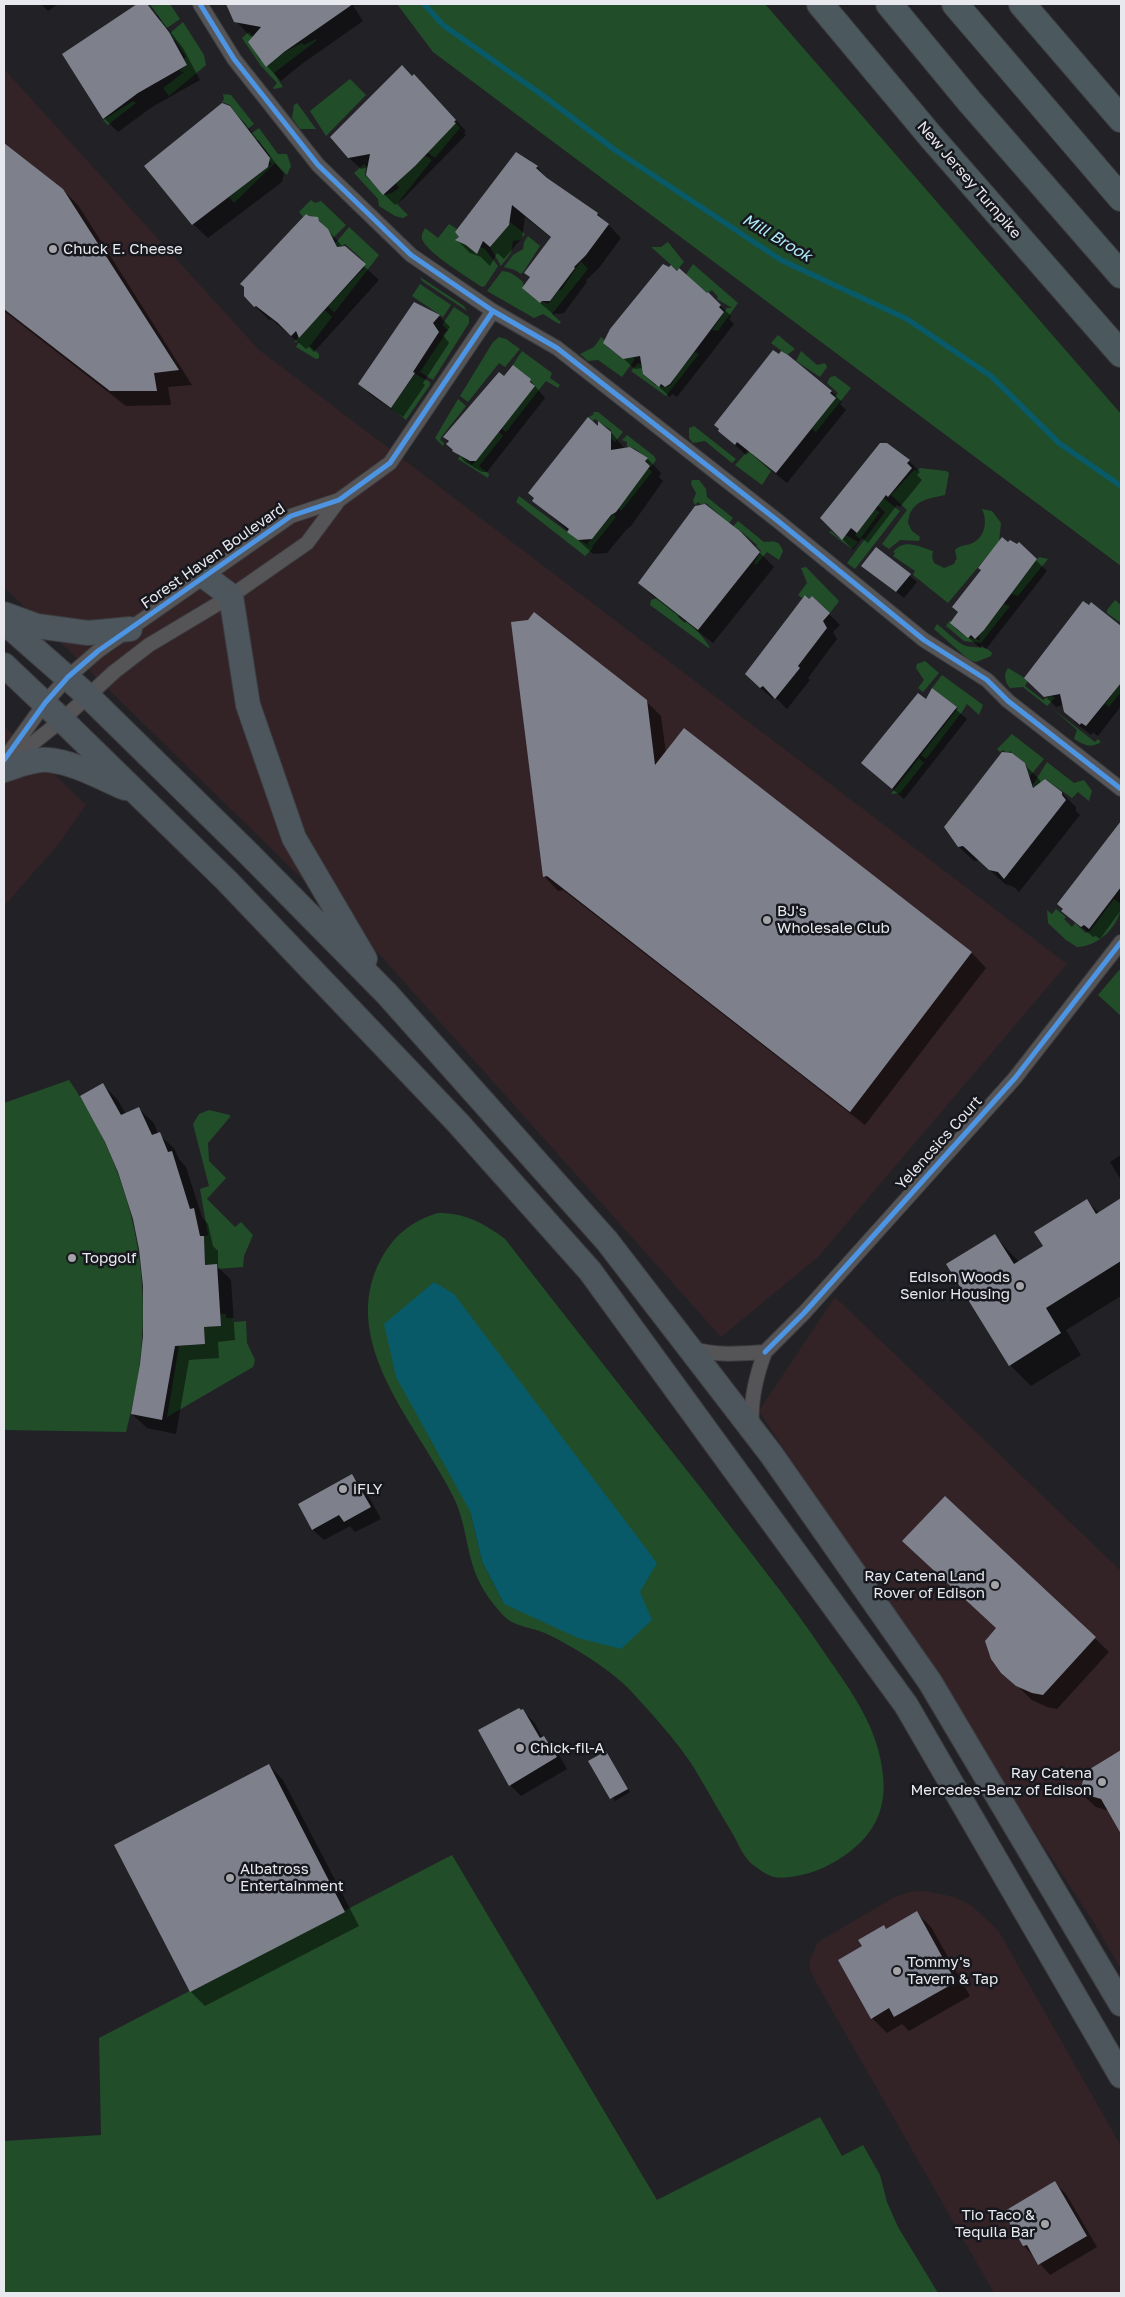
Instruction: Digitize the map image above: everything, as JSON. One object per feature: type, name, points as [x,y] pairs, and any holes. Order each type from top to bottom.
[{"type":"highway","name":"New Jersey Turnpike","points":[[820,4],[932,138],[1121,354]]},
{"type":"highway","points":[[889,4],[970,102],[1121,275]]},
{"type":"highway","points":[[955,4],[1121,198]]},
{"type":"highway","points":[[1022,4],[1121,119]]},
{"type":"highway","points":[[204,576],[231,596],[248,705],[294,838],[387,994]]},
{"type":"highway","points":[[4,614],[37,626],[88,633],[130,629]]},
{"type":"highway","points":[[4,622],[88,696],[255,860],[387,994],[607,1241],[753,1430],[930,1682],[1121,2004]]},
{"type":"highway","points":[[4,665],[227,881],[458,1123],[590,1271],[906,1705],[1121,2076]]},
{"type":"highway","points":[[4,770],[21,764],[48,760],[77,767],[138,794]]},
{"type":"street","points":[[200,4],[234,59],[318,165],[411,255],[493,311],[557,348],[778,520],[924,640],[987,680],[1008,701],[1121,789]]},
{"type":"street","name":"Forest Haven Boulevard","points":[[4,766],[62,720],[114,672],[149,645],[231,596],[307,543],[339,500],[390,463],[493,311]]},
{"type":"street","name":"Forest Haven Boulevard","points":[[4,760],[45,703],[68,677],[98,651],[290,516],[339,500]]},
{"type":"street","name":"Yelencsics Court","points":[[753,1430],[751,1407],[758,1369],[765,1352],[804,1313],[1015,1078],[1121,942]]},
{"type":"street","points":[[690,1348],[706,1353],[737,1354],[765,1352]]},
{"type":"shaded area","points":[[4,69],[258,349],[1067,964],[818,1257],[721,1337],[382,957],[4,587]]},
{"type":"shaded area","points":[[4,726],[86,805],[57,846],[4,906]]},
{"type":"shaded area","points":[[835,1297],[1121,1571],[1121,1969],[1096,1926],[759,1411]]},
{"type":"shaded area","points":[[926,1891],[954,1897],[972,1906],[998,1930],[1121,2146],[1121,2293],[994,2293],[810,1970],[810,1960],[817,1944],[823,1939],[893,1898],[909,1892]]},
{"type":"green space","points":[[150,4],[170,4],[180,19],[161,32],[161,20]]},
{"type":"green space","points":[[397,4],[765,4],[1121,414],[1121,566],[433,52]]},
{"type":"green space","points":[[183,22],[204,55],[206,65],[169,96],[163,88],[184,72],[179,71],[187,65],[184,59],[186,57],[175,40],[171,40],[169,34]]},
{"type":"green space","points":[[249,32],[253,36],[249,42],[260,60],[277,56],[302,43],[304,45],[316,39],[316,41],[274,73],[283,87],[274,89],[277,83],[261,66],[242,38]]},
{"type":"green space","points":[[350,79],[366,95],[326,136],[310,111]]},
{"type":"green space","points":[[223,94],[231,95],[254,124],[243,133],[243,123],[230,105],[222,102],[224,99]]},
{"type":"green space","points":[[133,101],[136,103],[108,125],[103,120]]},
{"type":"green space","points":[[297,103],[316,129],[300,129],[292,118],[294,105]]},
{"type":"green space","points":[[456,123],[460,128],[435,158],[427,152]]},
{"type":"green space","points":[[259,128],[278,154],[287,154],[291,166],[287,175],[275,163],[234,203],[229,197],[272,164],[268,160],[270,156],[258,140],[251,141],[245,138]]},
{"type":"green space","points":[[425,155],[432,160],[397,204],[408,215],[403,218],[395,216],[379,206],[378,199],[354,173],[364,164],[366,166],[365,175],[384,195],[392,193],[399,188],[396,183]]},
{"type":"green space","points":[[311,200],[315,203],[321,201],[346,225],[331,240],[312,215],[311,217],[306,214],[303,217],[299,212]]},
{"type":"green space","points":[[510,222],[525,234],[520,240],[513,241],[511,253],[501,266],[490,247]]},
{"type":"green space","points":[[449,224],[457,229],[455,232],[458,238],[485,249],[498,266],[485,286],[482,287],[449,265],[425,245],[422,235],[425,228],[438,238]]},
{"type":"green space","points":[[349,227],[379,255],[334,313],[328,306],[364,268],[363,260],[345,244],[338,249],[334,245]]},
{"type":"green space","points":[[528,236],[540,246],[524,271],[521,274],[504,267],[513,255],[523,249],[524,242]]},
{"type":"green space","points":[[668,242],[684,262],[677,270],[651,247],[661,247]]},
{"type":"green space","points":[[581,261],[588,269],[552,314],[561,322],[559,324],[543,314],[534,318],[487,291],[502,271],[514,275],[523,282],[524,290],[540,303],[542,301],[548,304],[561,290]]},
{"type":"green space","points":[[693,264],[738,303],[718,331],[712,330],[727,308],[732,308],[717,299],[718,297],[712,290],[707,293],[685,276]]},
{"type":"green space","points":[[420,277],[464,306],[467,311],[422,281]]},
{"type":"green space","points":[[420,284],[451,305],[443,317],[412,296]]},
{"type":"green space","points":[[454,307],[469,317],[469,323],[433,380],[420,372],[448,330],[442,325]]},
{"type":"green space","points":[[325,310],[332,317],[310,346],[319,354],[319,358],[316,359],[296,347],[299,342],[294,342]]},
{"type":"green space","points":[[778,335],[795,349],[787,355],[771,343]]},
{"type":"green space","points":[[499,337],[506,339],[520,349],[505,367],[499,363],[468,402],[460,396],[493,342]]},
{"type":"green space","points":[[601,337],[612,347],[606,346],[623,359],[629,355],[635,359],[622,377],[598,360],[588,361],[580,354],[594,347]]},
{"type":"green space","points":[[522,351],[552,373],[550,378],[560,385],[558,388],[546,381],[506,432],[501,428],[534,386],[525,374],[510,369]]},
{"type":"green space","points":[[801,351],[817,365],[825,363],[827,367],[820,377],[796,361]]},
{"type":"green space","points":[[695,352],[699,354],[666,396],[631,371],[638,363],[645,367],[643,374],[655,385],[665,387],[671,385],[676,375]]},
{"type":"green space","points":[[415,374],[430,382],[430,385],[406,420],[391,408]]},
{"type":"green space","points":[[835,376],[851,388],[816,432],[812,429],[838,393],[827,383],[830,377]]},
{"type":"green space","points":[[458,399],[466,406],[442,436],[440,440],[444,443],[443,446],[435,438]]},
{"type":"green space","points":[[593,412],[598,412],[623,432],[615,442],[609,437],[611,430],[589,417],[594,414]]},
{"type":"green space","points":[[694,426],[736,459],[732,463],[705,441],[693,443],[689,438],[689,428]]},
{"type":"green space","points":[[499,432],[503,436],[479,466],[489,474],[488,478],[458,459],[461,455],[472,465]]},
{"type":"green space","points":[[627,435],[654,456],[656,460],[651,467],[639,451],[627,447],[627,442],[622,440]]},
{"type":"green space","points":[[752,446],[753,455],[771,471],[762,485],[735,465]]},
{"type":"green space","points":[[648,468],[652,472],[621,511],[618,508]]},
{"type":"green space","points":[[920,468],[949,473],[945,495],[920,502],[912,510],[908,523],[912,531],[920,537],[919,541],[900,540],[889,549],[882,544],[907,510],[891,495],[914,470],[917,471]]},
{"type":"green space","points":[[692,480],[699,480],[706,489],[707,497],[733,518],[725,528],[722,517],[706,503],[703,506],[698,502],[695,505],[693,501],[696,493],[691,484]]},
{"type":"green space","points":[[519,496],[574,537],[593,548],[585,556],[516,502]]},
{"type":"green space","points":[[882,497],[900,511],[855,569],[847,563],[885,512],[877,505]]},
{"type":"green space","points":[[872,508],[880,512],[860,539],[855,535]]},
{"type":"green space","points":[[982,509],[992,511],[1001,523],[999,542],[948,603],[913,575],[915,571],[893,556],[895,553],[893,552],[897,548],[902,545],[912,544],[933,551],[934,563],[944,568],[954,564],[957,560],[955,550],[960,546],[975,542],[982,534],[985,519]]},
{"type":"green space","points":[[613,514],[616,517],[592,547],[587,544]]},
{"type":"green space","points":[[738,521],[764,542],[778,543],[783,551],[779,560],[767,552],[756,565],[754,563],[761,551],[757,545],[741,531],[726,534]]},
{"type":"green space","points":[[831,531],[839,538],[843,538],[846,535],[858,542],[852,549],[829,532]]},
{"type":"green space","points":[[1039,557],[1048,559],[1018,596],[1010,594]]},
{"type":"green space","points":[[806,567],[839,601],[830,613],[812,596],[809,599],[806,595],[802,598],[798,595],[807,583],[801,568]]},
{"type":"green space","points":[[657,598],[679,615],[678,617],[685,623],[687,621],[690,623],[710,649],[650,605],[651,600]]},
{"type":"green space","points":[[1115,600],[1121,605],[1121,623],[1107,613],[1107,610]]},
{"type":"green space","points":[[1004,604],[1010,606],[981,643],[964,641],[946,626],[950,620],[962,634],[980,640],[979,636]]},
{"type":"green space","points":[[937,624],[962,644],[989,650],[992,653],[991,656],[976,662],[969,660],[934,629]]},
{"type":"green space","points":[[925,661],[939,673],[923,692],[918,688],[924,680],[916,668],[917,664]]},
{"type":"green space","points":[[1008,668],[1028,680],[1025,686],[1043,700],[1050,695],[1055,698],[1047,706],[1023,687],[1010,688],[1005,678]]},
{"type":"green space","points":[[942,675],[983,705],[979,715],[967,704],[926,759],[921,755],[958,708],[932,688]]},
{"type":"green space","points":[[1120,684],[1121,692],[1109,707],[1105,704]]},
{"type":"green space","points":[[1053,709],[1095,742],[1098,739],[1101,742],[1088,745],[1074,739],[1077,730]]},
{"type":"green space","points":[[1012,734],[1044,759],[1030,776],[1024,771],[1027,768],[1026,764],[1010,751],[1008,754],[1003,750],[1000,752],[997,749]]},
{"type":"green space","points":[[919,758],[924,763],[900,793],[891,794]]},
{"type":"green space","points":[[1047,762],[1074,783],[1084,780],[1092,791],[1089,801],[1078,792],[1072,798],[1045,779],[1040,783],[1038,790],[1032,786]]},
{"type":"green space","points":[[1114,899],[1121,904],[1120,912],[1113,927],[1100,939],[1085,946],[1077,947],[1066,940],[1048,923],[1047,910],[1052,914],[1056,909],[1066,917],[1064,919],[1072,927],[1075,923],[1086,933],[1090,931]]},
{"type":"green space","points":[[1121,968],[1121,1016],[1098,995]]},
{"type":"green space","name":"Topgolf","points":[[69,1080],[94,1121],[114,1163],[128,1205],[138,1249],[143,1294],[142,1339],[137,1385],[126,1432],[4,1430],[4,1103]]},
{"type":"green space","points":[[209,1110],[230,1115],[230,1117],[208,1143],[209,1161],[226,1178],[207,1199],[235,1227],[241,1222],[253,1235],[244,1256],[243,1267],[217,1269],[205,1265],[204,1236],[208,1235],[200,1189],[209,1186],[193,1124],[199,1114]]},
{"type":"green space","points":[[438,1213],[448,1213],[466,1217],[482,1224],[505,1239],[766,1572],[812,1634],[845,1683],[870,1727],[876,1742],[883,1776],[881,1807],[876,1820],[869,1832],[850,1852],[823,1868],[799,1876],[779,1878],[763,1872],[754,1866],[742,1851],[691,1763],[670,1735],[631,1691],[603,1667],[569,1645],[547,1634],[511,1622],[493,1603],[484,1590],[474,1570],[463,1522],[454,1498],[388,1383],[375,1353],[368,1322],[370,1290],[386,1250],[412,1224]],"holes":[[[470,1511],[504,1604],[482,1561]]]},
{"type":"green space","points":[[220,1314],[226,1314],[226,1318],[234,1318],[234,1322],[246,1321],[247,1343],[255,1360],[253,1367],[167,1417],[179,1346],[205,1344],[204,1327],[221,1326]]},
{"type":"green space","points":[[452,1855],[657,2200],[820,2117],[842,2156],[863,2145],[880,2175],[887,2202],[898,2227],[938,2293],[4,2293],[4,2141],[101,2135],[99,2038]]},
{"type":"water","points":[[434,1282],[454,1294],[657,1563],[640,1592],[652,1620],[621,1649],[578,1638],[504,1604],[482,1561],[470,1511],[396,1377],[384,1324]]},
{"type":"building","points":[[137,4],[147,4],[169,32],[187,65],[138,93],[103,119],[62,54]]},
{"type":"building","points":[[226,4],[353,4],[284,52],[266,67],[248,42],[261,27],[234,22]]},
{"type":"building","points":[[402,65],[412,76],[414,74],[456,120],[454,122],[456,123],[415,166],[383,195],[366,175],[370,154],[348,158],[330,137]]},
{"type":"building","points":[[222,103],[230,106],[270,158],[268,167],[192,225],[144,166]]},
{"type":"building","name":"Chuck E. Cheese","points":[[4,143],[63,189],[179,370],[154,373],[157,391],[110,391],[4,309]]},
{"type":"building","points":[[516,152],[538,166],[536,168],[547,178],[598,213],[597,215],[609,224],[586,255],[574,267],[550,301],[542,301],[540,303],[522,288],[530,277],[524,273],[551,237],[512,205],[509,225],[490,247],[483,241],[477,254],[466,245],[455,240],[459,237],[455,232]]},
{"type":"building","points":[[306,214],[318,217],[319,221],[328,229],[337,247],[345,246],[366,264],[299,338],[296,331],[291,336],[278,323],[256,306],[254,307],[244,296],[244,287],[240,284]]},
{"type":"building","points":[[663,264],[669,267],[671,265],[677,271],[679,268],[708,292],[721,305],[719,307],[724,312],[670,384],[665,387],[661,384],[659,387],[643,374],[640,356],[623,359],[603,343],[610,329]]},
{"type":"building","points":[[414,302],[440,315],[433,323],[439,332],[413,372],[415,373],[391,408],[358,384]]},
{"type":"building","points":[[773,350],[779,354],[781,351],[788,355],[832,391],[830,393],[836,398],[776,473],[737,442],[735,445],[718,431],[719,429],[714,425]]},
{"type":"building","points":[[513,365],[531,379],[530,382],[535,386],[476,461],[470,461],[452,451],[446,444],[449,441],[443,437],[499,372],[504,376]]},
{"type":"building","points":[[588,417],[598,426],[598,421],[611,432],[611,450],[630,447],[648,458],[645,461],[650,466],[616,512],[611,515],[592,539],[578,540],[567,532],[569,529],[532,501],[534,498],[528,493]]},
{"type":"building","points":[[880,443],[887,443],[910,460],[907,463],[912,468],[888,497],[886,495],[857,533],[851,528],[842,540],[820,518]]},
{"type":"building","points":[[705,504],[741,532],[760,552],[698,630],[638,583],[695,506]]},
{"type":"building","points":[[1002,537],[1008,542],[1010,540],[1017,544],[1019,542],[1037,559],[984,630],[975,639],[971,635],[968,638],[950,623],[958,612],[952,607],[981,570],[978,568]]},
{"type":"building","points":[[876,547],[911,574],[896,592],[861,566]]},
{"type":"building","points":[[805,595],[809,599],[812,596],[830,613],[823,621],[827,628],[798,666],[800,668],[775,699],[763,686],[760,688],[745,674]]},
{"type":"building","points":[[1083,601],[1089,605],[1091,602],[1121,626],[1121,683],[1086,726],[1081,723],[1080,725],[1064,712],[1060,694],[1044,697],[1024,678]]},
{"type":"building","name":"BJ's Wholesale Club","points":[[534,612],[647,700],[655,765],[684,728],[972,952],[850,1112],[547,876],[543,877],[511,622],[528,620]]},
{"type":"building","points":[[932,688],[957,707],[892,789],[861,763],[918,693],[926,699]]},
{"type":"building","points":[[1002,752],[1012,753],[1025,763],[1033,788],[1045,779],[1062,792],[1066,800],[1004,879],[998,872],[989,870],[963,846],[958,847],[944,827]]},
{"type":"building","points":[[1121,821],[1121,887],[1089,929],[1084,925],[1081,927],[1061,911],[1063,909],[1057,904]]},
{"type":"building","points":[[103,1083],[121,1115],[139,1107],[152,1135],[160,1132],[168,1152],[172,1151],[190,1209],[194,1208],[200,1236],[204,1236],[205,1265],[217,1264],[221,1326],[204,1327],[205,1344],[175,1346],[162,1420],[131,1414],[143,1336],[143,1286],[139,1249],[133,1219],[118,1172],[105,1142],[80,1096]]},
{"type":"building","name":"Edison Woods Senior Housing","points":[[1121,1198],[1121,1261],[1046,1308],[1061,1333],[1009,1366],[946,1264],[995,1234],[1014,1264],[1043,1246],[1034,1232],[1087,1199],[1096,1214]]},
{"type":"building","name":"iFLY","points":[[352,1474],[371,1507],[344,1522],[339,1515],[312,1530],[298,1504]]},
{"type":"building","name":"Ray Catena Land Rover of Edison","points":[[945,1496],[1096,1637],[1043,1695],[1032,1693],[1016,1686],[1001,1673],[991,1659],[985,1641],[996,1628],[902,1541]]},
{"type":"building","name":"Chick-fil-A","points":[[519,1708],[523,1709],[540,1738],[544,1736],[557,1757],[509,1786],[478,1730]]},
{"type":"building","name":"Ray Catena Mercedes-Benz of Edison","points":[[1121,1750],[1121,1834],[1101,1799],[1080,1793],[1085,1772]]},
{"type":"building","points":[[606,1751],[628,1789],[610,1799],[588,1761]]},
{"type":"building","name":"Albatross Entertainment","points":[[269,1764],[345,1912],[190,1992],[114,1845]]},
{"type":"building","name":"Tommy's Tavern & Tap","points":[[917,1911],[956,1982],[894,2017],[889,2008],[871,2019],[838,1960],[862,1946],[858,1940],[884,1925],[886,1929]]},
{"type":"building","name":"Tio Taco & Tequila Bar","points":[[1055,2181],[1087,2236],[1038,2265],[1027,2245],[1023,2246],[1003,2212]]},
{"type":"waterway","name":"Mill Brook","points":[[424,4],[443,25],[545,97],[615,150],[781,260],[907,319],[991,376],[1059,443],[1121,486]]},
{"type":"cycle path","points":[[200,4],[234,59],[318,165],[411,255],[493,311],[557,348],[778,521],[924,640],[987,680],[1008,701],[1121,789]]},
{"type":"cycle path","points":[[4,760],[45,703],[68,677],[98,651],[291,516],[339,500],[390,463],[493,311]]},
{"type":"cycle path","points":[[765,1352],[804,1313],[1015,1078],[1121,942]]},
{"type":"place","name":"Chuck E. Cheese","points":[[53,249]]},
{"type":"place","name":"BJ's Wholesale Club","points":[[767,920]]},
{"type":"place","name":"Topgolf","points":[[72,1258]]},
{"type":"place","name":"Edison Woods Senior Housing","points":[[1020,1286]]},
{"type":"place","name":"iFLY","points":[[343,1489]]},
{"type":"place","name":"Ray Catena Land Rover of Edison","points":[[995,1585]]},
{"type":"place","name":"Chick-fil-A","points":[[520,1748]]},
{"type":"place","name":"Ray Catena Mercedes-Benz of Edison","points":[[1102,1782]]},
{"type":"place","name":"Albatross Entertainment","points":[[230,1878]]},
{"type":"place","name":"Tommy's Tavern & Tap","points":[[897,1971]]},
{"type":"place","name":"Tio Taco & Tequila Bar","points":[[1045,2224]]}]
